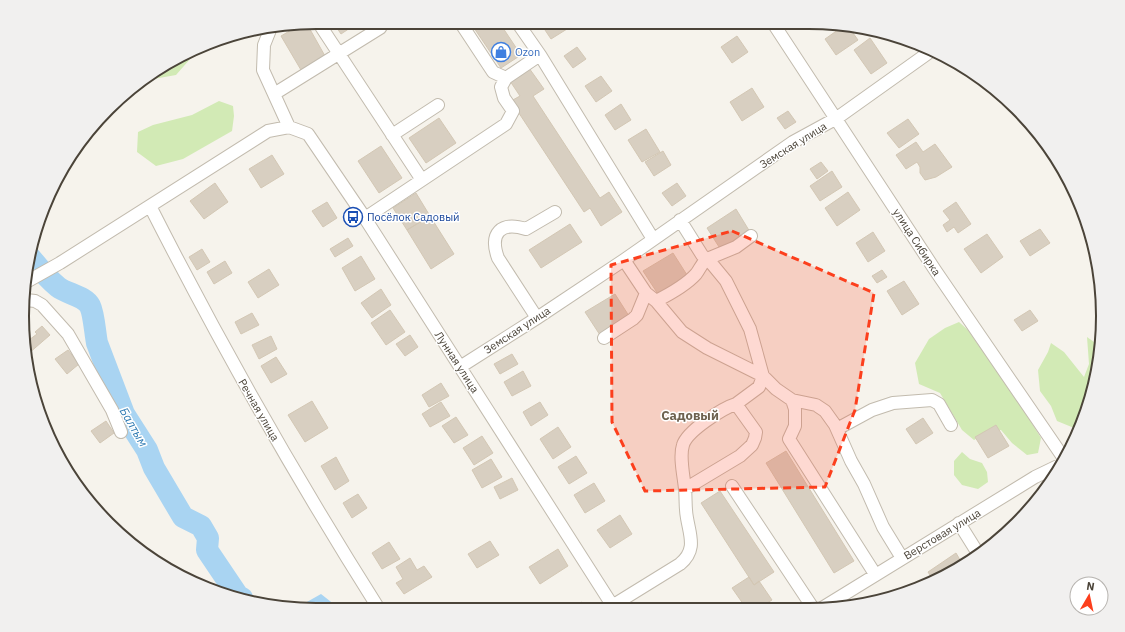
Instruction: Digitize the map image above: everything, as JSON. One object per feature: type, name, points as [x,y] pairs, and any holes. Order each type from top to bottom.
[{"type":"street","points":[[323,29],[422,180]]},
{"type":"street","points":[[274,94],[378,29]]},
{"type":"street","points":[[465,29],[493,72],[506,78]]},
{"type":"street","points":[[522,29],[540,55],[654,239]]},
{"type":"street","name":"улица Сибирка","points":[[777,29],[837,118],[935,270],[1061,454]]},
{"type":"street","points":[[31,279],[60,263],[268,131],[289,127],[263,70],[264,44],[269,33]]},
{"type":"street","name":"Земская улица","points":[[460,367],[624,260],[793,142],[837,118],[926,54]]},
{"type":"street","points":[[365,218],[506,124],[513,111],[504,98],[501,87],[506,78],[540,55]]},
{"type":"street","points":[[392,135],[438,105]]},
{"type":"street","name":"Лунная улица","points":[[289,127],[308,134],[365,218],[610,603]]},
{"type":"street","name":"Речная улица","points":[[150,206],[240,376],[336,541],[374,603]]},
{"type":"street","points":[[537,318],[498,258],[494,248],[495,239],[499,230],[508,226],[517,226],[526,229],[555,212]]},
{"type":"street","points":[[619,603],[686,559],[692,543],[687,516],[682,447],[689,435],[718,413],[729,406],[736,404],[759,387],[763,376],[750,329],[726,280],[702,255],[680,220]]},
{"type":"street","points":[[656,301],[690,279],[697,273],[703,262],[736,246],[751,236]]},
{"type":"street","points":[[624,260],[646,293],[656,301],[682,332],[707,348],[763,376],[776,389],[792,400],[816,405],[825,411],[837,429],[851,462],[864,484],[883,527],[902,558]]},
{"type":"street","points":[[604,338],[633,319],[646,293]]},
{"type":"street","points":[[30,300],[35,301],[42,305],[68,334],[112,410],[121,432]]},
{"type":"street","points":[[792,400],[795,409],[795,426],[790,439],[875,574]]},
{"type":"street","points":[[837,429],[872,410],[893,403],[932,400],[939,404],[952,425]]},
{"type":"street","points":[[686,489],[740,456],[752,445],[756,432],[736,404]]},
{"type":"street","name":"Верстовая улица","points":[[832,602],[1034,477],[1052,468]]},
{"type":"street","points":[[732,486],[810,603]]},
{"type":"street","points":[[959,523],[976,550]]},
{"type":"highlighted area","points":[[732,231],[874,293],[855,410],[825,487],[645,491],[612,422],[611,265]]},
{"type":"green space","points":[[191,58],[176,75],[154,79],[172,67]]},
{"type":"green space","points":[[219,101],[233,106],[234,116],[232,131],[183,159],[156,166],[137,152],[138,132],[153,125],[192,115]]},
{"type":"green space","points":[[959,322],[968,330],[1023,409],[1041,438],[1038,453],[1027,455],[1012,443],[1001,430],[987,433],[974,440],[962,430],[940,393],[919,384],[915,363],[929,339],[945,328]]},
{"type":"green space","points":[[1087,337],[1095,342],[1094,353],[1081,408],[1073,428],[1057,421],[1051,406],[1040,391],[1038,370],[1048,352],[1051,343],[1064,352],[1084,377],[1089,364]]},
{"type":"green space","points":[[962,452],[970,459],[982,463],[987,472],[988,482],[978,489],[962,485],[954,475],[954,461]]},
{"type":"water","points":[[321,594],[332,603],[316,603],[306,602]]},
{"type":"building","points":[[310,29],[325,56],[301,70],[281,36],[291,30]]},
{"type":"building","points":[[338,29],[348,29],[341,34]]},
{"type":"building","points":[[475,29],[504,29],[521,55],[501,68]]},
{"type":"building","points":[[544,29],[567,29],[551,39]]},
{"type":"building","points":[[837,31],[853,32],[858,40],[836,55],[825,39]]},
{"type":"building","points":[[737,36],[748,52],[732,63],[721,47]]},
{"type":"building","points":[[870,38],[887,63],[871,74],[854,50]]},
{"type":"building","points":[[577,47],[586,59],[573,68],[564,56]]},
{"type":"building","points":[[529,68],[544,89],[533,96],[600,198],[609,192],[622,212],[601,226],[590,208],[584,212],[511,101],[520,96],[510,81]]},
{"type":"building","points":[[601,76],[612,91],[596,102],[585,86]]},
{"type":"building","points":[[752,88],[764,107],[742,121],[730,102]]},
{"type":"building","points":[[621,104],[631,120],[615,130],[605,115]]},
{"type":"building","points":[[788,111],[796,122],[785,129],[777,118]]},
{"type":"building","points":[[439,118],[456,143],[426,163],[409,138]]},
{"type":"building","points":[[908,119],[919,134],[899,148],[887,133]]},
{"type":"building","points":[[646,129],[660,152],[642,162],[628,140]]},
{"type":"building","points":[[916,142],[923,152],[935,144],[952,167],[936,177],[925,180],[920,173],[920,167],[917,162],[906,169],[896,155]]},
{"type":"building","points":[[381,146],[402,178],[379,193],[358,161]]},
{"type":"building","points":[[663,151],[671,165],[654,176],[645,162]]},
{"type":"building","points":[[272,155],[284,174],[261,188],[249,169]]},
{"type":"building","points":[[821,162],[828,171],[817,179],[810,169]]},
{"type":"building","points":[[832,171],[842,187],[820,201],[810,186]]},
{"type":"building","points":[[215,183],[228,202],[204,219],[190,201]]},
{"type":"building","points":[[677,183],[686,196],[672,206],[662,193]]},
{"type":"building","points":[[848,192],[860,210],[837,226],[825,208]]},
{"type":"building","points":[[416,193],[430,216],[407,230],[393,208]]},
{"type":"building","points":[[327,202],[337,218],[323,227],[312,211]]},
{"type":"building","points":[[956,202],[971,224],[958,233],[954,227],[947,232],[943,225],[950,220],[943,211]]},
{"type":"building","points":[[736,209],[750,232],[721,250],[707,228]]},
{"type":"building","points":[[430,216],[454,254],[431,269],[407,230]]},
{"type":"building","points":[[570,224],[582,242],[541,268],[529,250]]},
{"type":"building","points":[[1040,229],[1050,243],[1030,256],[1020,241]]},
{"type":"building","points":[[873,232],[885,251],[868,262],[856,243]]},
{"type":"building","points":[[987,234],[1003,257],[981,273],[964,249]]},
{"type":"building","points":[[348,238],[353,246],[335,257],[330,249]]},
{"type":"building","points":[[202,249],[210,262],[197,270],[189,257]]},
{"type":"building","points":[[673,253],[687,275],[658,294],[643,271]]},
{"type":"building","points":[[361,256],[375,279],[355,291],[342,268]]},
{"type":"building","points":[[225,261],[232,273],[214,284],[207,272]]},
{"type":"building","points":[[269,269],[279,285],[258,298],[248,282]]},
{"type":"building","points":[[882,270],[887,277],[877,283],[872,276]]},
{"type":"building","points":[[904,281],[919,304],[902,315],[887,291]]},
{"type":"building","points":[[381,289],[391,305],[372,318],[361,303]]},
{"type":"building","points":[[615,294],[629,316],[600,335],[585,312]]},
{"type":"building","points":[[390,310],[405,332],[386,345],[371,323]]},
{"type":"building","points":[[1030,310],[1038,321],[1022,331],[1014,320]]},
{"type":"building","points":[[252,313],[259,325],[241,334],[235,322]]},
{"type":"building","points":[[42,326],[50,335],[31,351],[30,339],[37,334],[35,332]]},
{"type":"building","points":[[410,335],[418,347],[405,356],[396,344]]},
{"type":"building","points":[[271,336],[277,349],[259,359],[252,345]]},
{"type":"building","points":[[68,350],[79,364],[67,374],[55,359]]},
{"type":"building","points":[[512,354],[518,364],[500,374],[494,364]]},
{"type":"building","points":[[276,357],[287,374],[271,383],[261,366]]},
{"type":"building","points":[[523,371],[531,386],[512,396],[504,382]]},
{"type":"building","points":[[441,383],[449,396],[429,407],[422,395]]},
{"type":"building","points":[[312,401],[328,428],[305,442],[288,415]]},
{"type":"building","points":[[441,402],[450,416],[430,427],[422,414]]},
{"type":"building","points":[[540,402],[548,415],[531,426],[523,412]]},
{"type":"building","points":[[456,417],[468,435],[454,443],[442,426]]},
{"type":"building","points":[[923,418],[933,433],[916,444],[906,429]]},
{"type":"building","points":[[106,421],[114,433],[100,443],[91,431]]},
{"type":"building","points":[[996,425],[1009,446],[988,458],[975,437]]},
{"type":"building","points":[[558,427],[571,447],[553,459],[540,439]]},
{"type":"building","points":[[482,436],[493,453],[474,465],[463,448]]},
{"type":"building","points":[[786,451],[854,561],[834,573],[766,463]]},
{"type":"building","points":[[576,456],[587,473],[569,484],[558,467]]},
{"type":"building","points":[[336,457],[349,481],[335,490],[321,466]]},
{"type":"building","points":[[491,459],[502,477],[482,488],[472,470]]},
{"type":"building","points":[[512,478],[518,490],[500,499],[494,487]]},
{"type":"building","points":[[594,483],[605,501],[585,513],[574,495]]},
{"type":"building","points":[[720,491],[774,572],[754,585],[701,503]]},
{"type":"building","points":[[358,494],[367,508],[352,518],[343,503]]},
{"type":"building","points":[[620,515],[632,534],[610,548],[597,530]]},
{"type":"building","points":[[490,541],[499,555],[477,568],[468,554]]},
{"type":"building","points":[[389,542],[400,559],[382,569],[372,553]]},
{"type":"building","points":[[558,549],[568,566],[540,584],[529,567]]},
{"type":"building","points":[[956,553],[960,560],[930,576],[928,572]]},
{"type":"building","points":[[410,558],[417,570],[424,566],[432,577],[404,594],[396,583],[403,579],[396,567]]},
{"type":"building","points":[[749,577],[754,585],[759,581],[772,600],[767,603],[742,603],[732,588]]},
{"type":"waterway","name":"Балтым","points":[[35,262],[58,287],[80,297],[90,306],[97,343],[124,414],[147,450],[154,468],[183,517],[201,526],[208,538],[207,550],[235,591]]},
{"type":"place","name":"Ozon","points":[[501,52]]},
{"type":"place","name":"Посёлок Садовый","points":[[353,217]]},
{"type":"district","name":"Садовый","points":[[690,415]]}]
